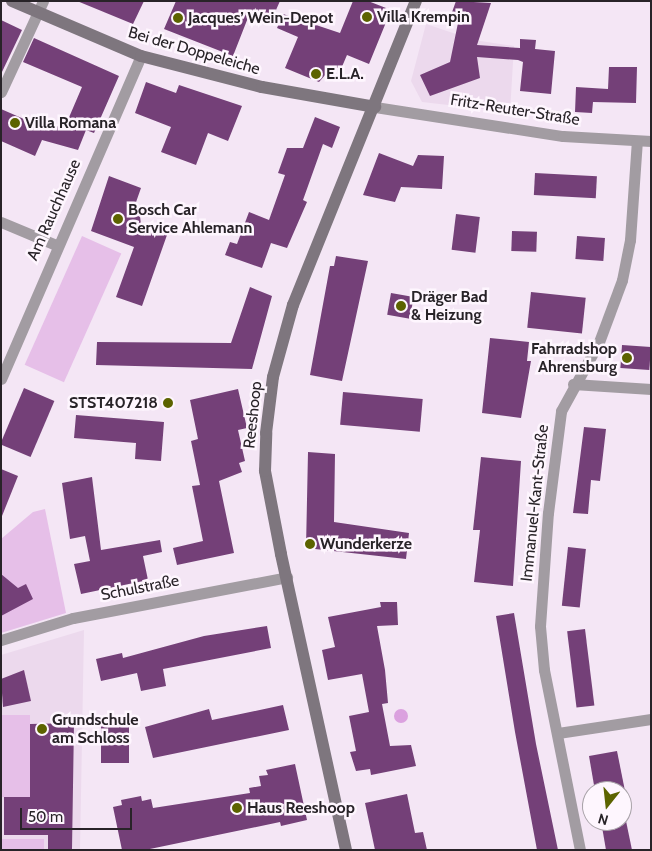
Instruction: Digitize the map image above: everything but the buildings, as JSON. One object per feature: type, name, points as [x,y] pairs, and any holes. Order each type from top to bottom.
[{"type":"street","name":"Bei der Doppeleiche","points":[[12,1],[141,56],[232,81],[375,106]]},
{"type":"street","points":[[1,92],[43,1]]},
{"type":"street","name":"Reeshoop","points":[[346,850],[265,470],[274,377],[293,305],[416,1]]},
{"type":"street","name":"Am Rauchhause","points":[[1,379],[56,245],[141,56]]},
{"type":"street","name":"Fritz-Reuter-Straße","points":[[375,106],[563,136],[651,141]]},
{"type":"street","name":"Immanuel-Kant-Straße","points":[[580,850],[544,670],[541,610],[554,448],[561,411],[573,384],[599,342],[622,280],[630,240],[637,141]]},
{"type":"street","points":[[1,222],[56,245]]},
{"type":"street","points":[[573,384],[651,389]]},
{"type":"street","name":"Schulstraße","points":[[1,640],[73,618],[287,577]]},
{"type":"street","points":[[558,733],[651,719]]},
{"type":"shaded area","points":[[426,24],[474,40],[514,46],[510,112],[422,102],[411,81]]},
{"type":"shaded area","points":[[82,236],[121,253],[64,382],[25,365]]},
{"type":"shaded area","points":[[45,509],[66,613],[1,633],[1,539],[33,512]]},
{"type":"shaded area","name":"Grundschule am Schloss","points":[[84,630],[80,850],[1,850],[1,655]]},
{"type":"shaded area","points":[[401,709],[406,711],[408,716],[406,721],[401,723],[396,721],[394,716],[396,711]]},
{"type":"shaded area","points":[[1,715],[30,715],[30,797],[1,797]]},
{"type":"shaded area","points":[[1,839],[44,839],[44,850],[1,850]]},
{"type":"place","name":"Villa Krempin","points":[[367,17]]},
{"type":"place","name":"Jacques’ Wein-Depot","points":[[178,18]]},
{"type":"place","name":"E.L.A.","points":[[316,74]]},
{"type":"place","name":"Villa Romana","points":[[15,123]]},
{"type":"place","name":"Bosch Car Service Ahlemann","points":[[118,219]]},
{"type":"place","name":"Dräger Bad & Heizung","points":[[401,306]]},
{"type":"place","name":"Fahrradshop Ahrensburg","points":[[627,358]]},
{"type":"place","name":"STST407218","points":[[168,403]]},
{"type":"place","name":"Wunderkerze","points":[[310,544]]},
{"type":"place","name":"Grundschule am Schloss","points":[[42,729]]},
{"type":"place","name":"Haus Reeshoop","points":[[237,808]]}]
